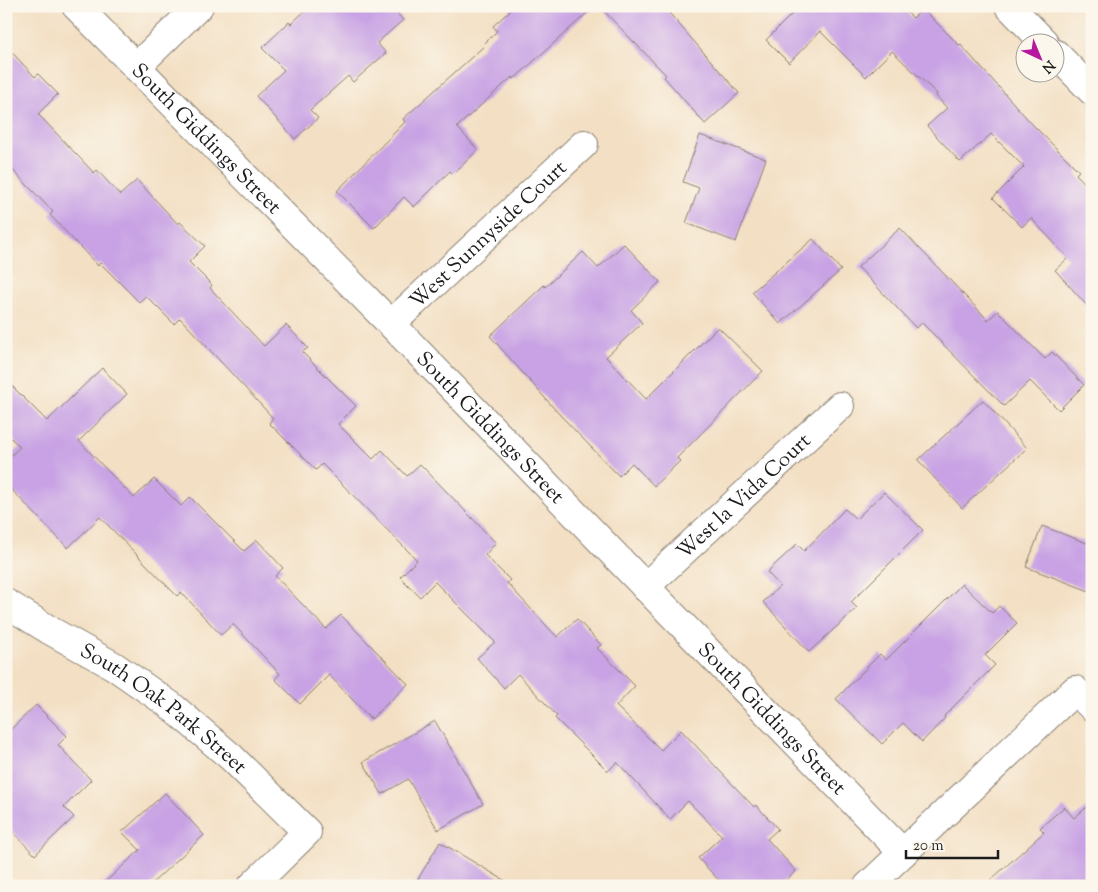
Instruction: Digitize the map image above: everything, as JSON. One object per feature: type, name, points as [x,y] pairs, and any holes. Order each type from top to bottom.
[{"type":"street","name":"South Giddings Street","points":[[76,6],[391,324],[903,853]]},
{"type":"street","points":[[136,68],[199,6]]},
{"type":"street","points":[[1009,6],[1034,32]]},
{"type":"street","points":[[1066,65],[1092,92]]},
{"type":"street","name":"West Sunnyside Court","points":[[391,324],[584,144]]},
{"type":"street","name":"West la Vida Court","points":[[645,587],[840,406]]},
{"type":"street","name":"South Oak Park Street","points":[[6,603],[51,632],[114,666],[170,704],[231,757],[307,832],[252,886]]},
{"type":"street","points":[[868,886],[903,853],[1083,699]]},
{"type":"building","points":[[310,6],[390,6],[403,20],[377,43],[386,53],[353,82],[348,76],[310,110],[318,118],[295,139],[256,96],[284,70],[262,48],[289,22],[291,24]]},
{"type":"building","points":[[515,6],[595,6],[457,127],[478,150],[453,174],[450,171],[414,207],[404,197],[374,228],[337,191],[405,122],[403,119],[484,46],[497,31],[493,26]]},
{"type":"building","points":[[599,6],[663,6],[739,93],[705,124],[664,77],[666,75]]},
{"type":"building","points":[[794,6],[900,6],[913,18],[923,9],[960,44],[1033,125],[1079,171],[1076,174],[1092,191],[1092,311],[1055,270],[1068,258],[1031,218],[1022,227],[993,198],[1024,167],[991,134],[960,162],[927,126],[947,108],[936,96],[937,94],[892,51],[866,77],[820,31],[789,63],[766,40],[797,9]]},
{"type":"building","points":[[6,46],[35,77],[38,74],[58,94],[38,114],[94,173],[97,170],[120,195],[137,180],[178,224],[180,222],[205,246],[189,262],[212,285],[210,288],[264,346],[286,325],[308,348],[302,352],[356,406],[338,424],[373,459],[382,450],[407,476],[420,464],[496,543],[485,555],[510,580],[507,583],[557,637],[577,619],[601,645],[597,648],[635,686],[616,706],[661,750],[681,730],[754,807],[756,805],[778,829],[767,839],[796,871],[780,886],[724,886],[698,858],[722,836],[688,801],[670,819],[617,762],[608,771],[555,718],[557,716],[518,674],[504,688],[477,658],[495,642],[435,582],[420,597],[400,577],[417,560],[322,464],[316,470],[269,423],[273,418],[180,318],[174,324],[146,296],[139,302],[100,263],[98,266],[50,215],[53,212],[6,163]]},
{"type":"building","points":[[700,135],[766,159],[736,242],[686,223],[699,188],[683,182]]},
{"type":"building","points":[[900,228],[988,320],[998,311],[1045,359],[1052,352],[1084,385],[1059,410],[1030,381],[1004,406],[922,323],[916,328],[858,267]]},
{"type":"building","points":[[813,239],[841,270],[780,324],[752,292]]},
{"type":"building","points":[[624,244],[660,282],[631,310],[642,323],[606,357],[646,399],[718,327],[763,371],[677,458],[680,461],[654,486],[632,463],[619,476],[560,415],[490,336],[544,285],[545,287],[583,252],[598,268]]},
{"type":"building","points":[[102,368],[127,394],[79,441],[134,498],[154,479],[181,506],[190,497],[244,551],[257,540],[283,568],[275,576],[326,629],[341,615],[408,684],[371,719],[329,675],[300,704],[275,679],[280,674],[233,624],[221,635],[181,592],[177,596],[100,517],[68,548],[6,484],[6,460],[20,447],[6,433],[6,380],[47,421]]},
{"type":"building","points":[[983,400],[1027,448],[962,508],[918,460]]},
{"type":"building","points":[[884,492],[923,530],[851,602],[857,608],[809,652],[763,602],[780,586],[767,572],[797,544],[804,551],[845,509],[856,519]]},
{"type":"building","points":[[1042,526],[1092,545],[1092,592],[1026,567]]},
{"type":"building","points":[[962,584],[992,613],[999,606],[1017,623],[985,655],[995,665],[944,716],[945,718],[922,742],[903,723],[882,744],[836,699],[880,654],[886,660]]},
{"type":"building","points":[[36,705],[67,736],[58,745],[91,780],[64,807],[74,817],[35,855],[6,825],[6,734]]},
{"type":"building","points":[[435,721],[483,804],[438,830],[408,779],[382,794],[363,762]]},
{"type":"building","points":[[165,793],[204,835],[149,886],[101,886],[140,850],[122,832]]},
{"type":"building","points":[[1092,803],[1092,886],[984,886],[1044,832],[1040,828],[1064,807],[1074,818]]},
{"type":"building","points":[[440,842],[514,886],[414,886]]}]
